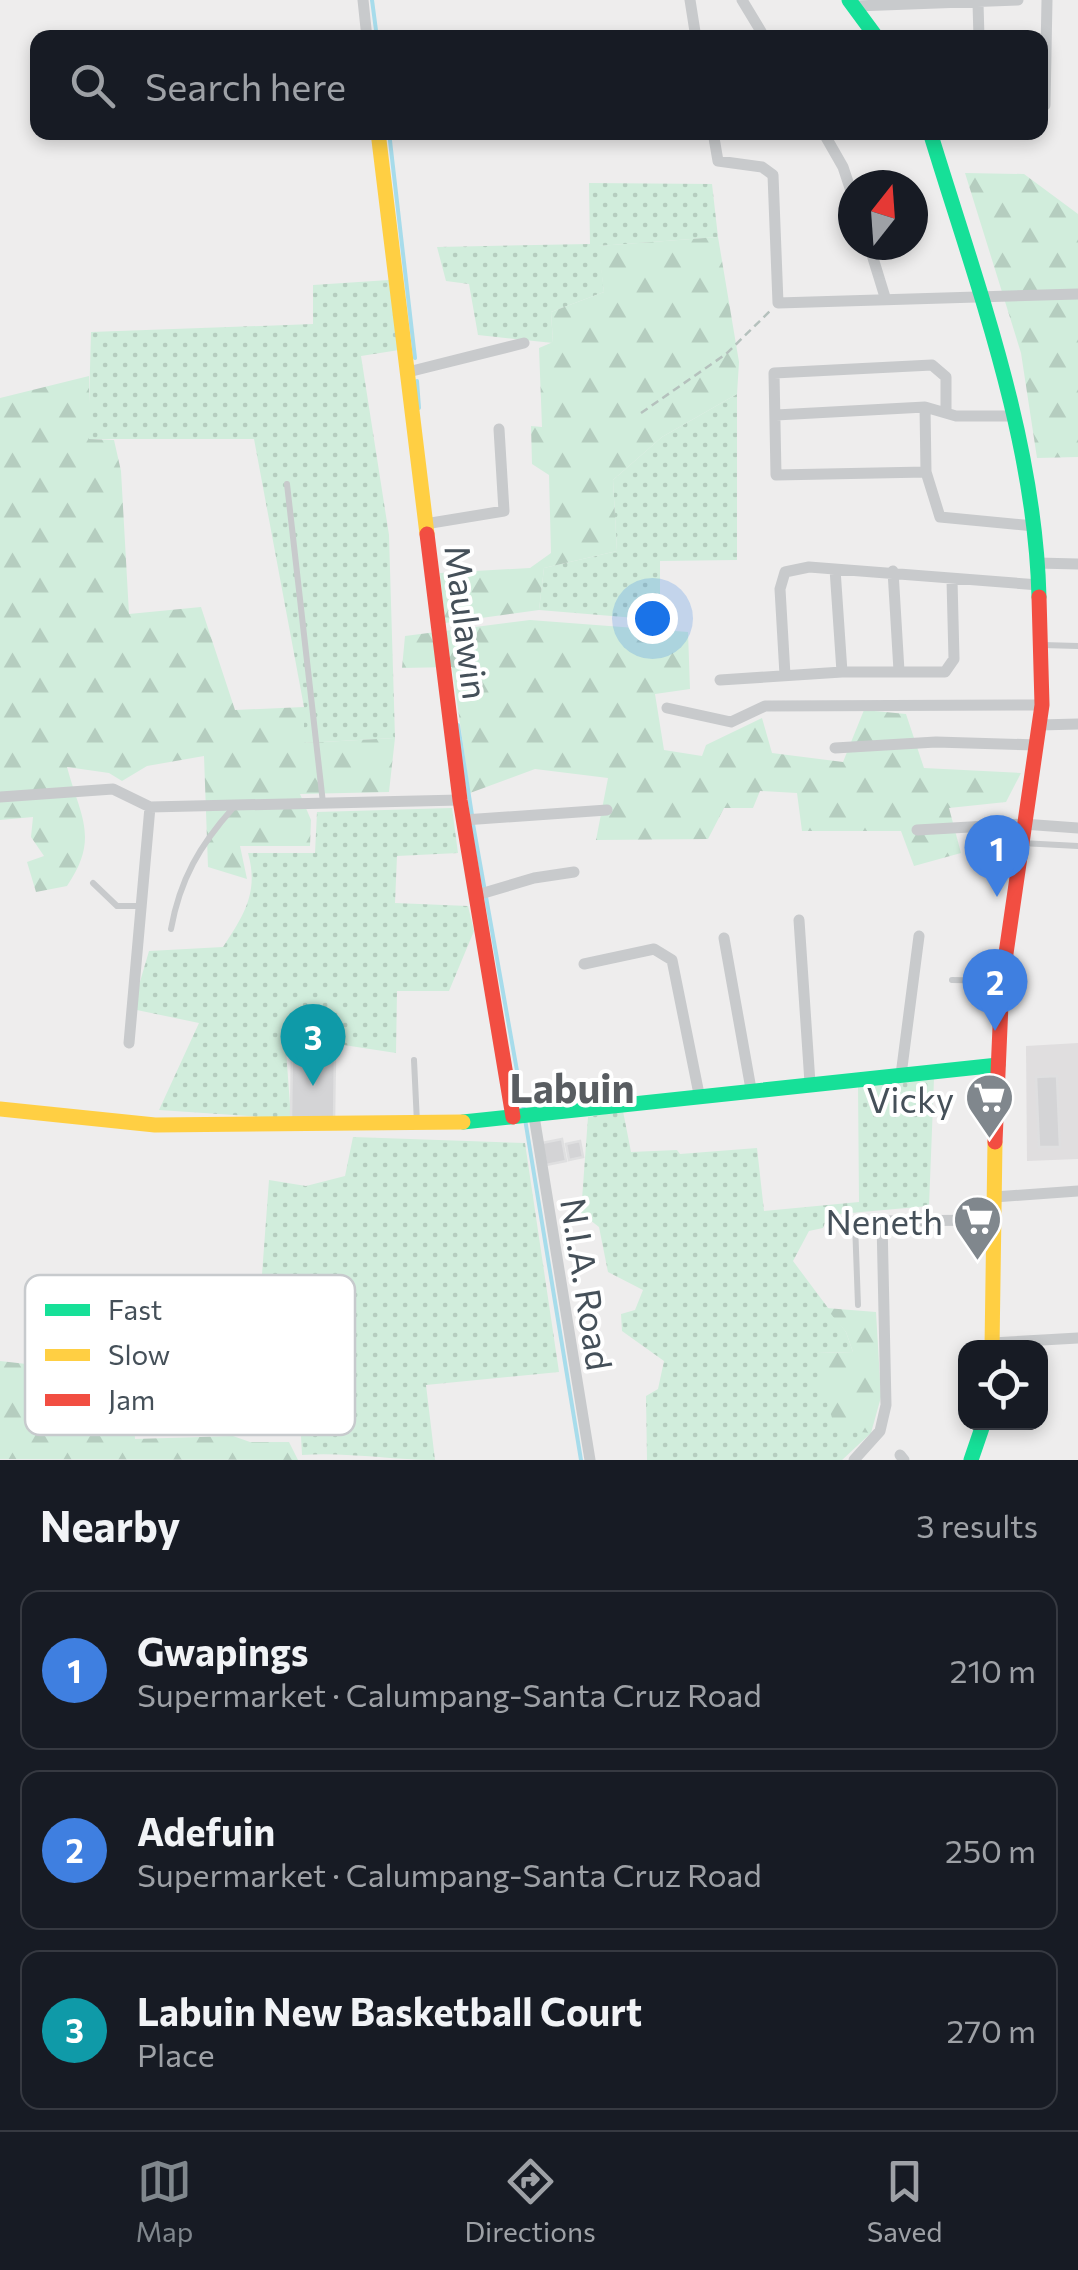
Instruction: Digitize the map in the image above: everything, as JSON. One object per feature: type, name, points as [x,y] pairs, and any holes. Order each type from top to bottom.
[{"type":"street","points":[[362,0],[365,30]]},
{"type":"street","points":[[690,0],[695,30]]},
{"type":"street","points":[[742,0],[760,30]]},
{"type":"street","points":[[852,3],[1018,0]]},
{"type":"street","points":[[1047,0],[1047,30]]},
{"type":"street","points":[[852,3],[872,30]]},
{"type":"street","points":[[978,3],[979,30]]},
{"type":"street","name":"Maulawin","points":[[379,140],[460,800],[513,1118]]},
{"type":"street","points":[[714,140],[718,162],[762,167],[773,175],[778,303],[1078,294]]},
{"type":"street","points":[[828,140],[845,170]]},
{"type":"street","points":[[933,140],[982,294],[1014,416],[1034,526],[1039,585],[1042,704],[1002,980],[992,1220],[992,1340]]},
{"type":"street","points":[[874,260],[885,297]]},
{"type":"street","points":[[408,372],[524,343]]},
{"type":"street","points":[[926,472],[776,475],[774,374],[932,365],[946,377],[946,410]]},
{"type":"street","points":[[776,415],[926,408],[946,410],[956,416],[1014,416]]},
{"type":"street","points":[[926,408],[926,472],[940,518],[1034,526]]},
{"type":"street","points":[[425,524],[504,511],[499,429]]},
{"type":"street","points":[[1037,563],[1078,564]]},
{"type":"street","points":[[785,675],[780,589],[785,572],[809,567],[893,571],[952,580],[1039,585]]},
{"type":"street","points":[[836,569],[842,672]]},
{"type":"street","points":[[893,571],[899,671]]},
{"type":"street","points":[[720,680],[842,672],[945,672],[951,668],[952,580]]},
{"type":"street","points":[[667,708],[730,722],[765,706],[1042,704]]},
{"type":"street","points":[[1039,725],[1078,724]]},
{"type":"street","points":[[835,748],[936,742],[1037,746]]},
{"type":"street","points":[[0,797],[113,789],[150,807],[460,800]]},
{"type":"street","points":[[129,1044],[150,807]]},
{"type":"street","points":[[464,820],[606,810]]},
{"type":"street","points":[[917,830],[1022,824],[1078,828]]},
{"type":"street","points":[[477,895],[534,878],[574,872]]},
{"type":"street","points":[[799,920],[810,1083]]},
{"type":"street","points":[[901,1074],[920,936]]},
{"type":"street","points":[[724,938],[751,1089]]},
{"type":"street","points":[[584,964],[654,949],[664,951],[672,960],[699,1094]]},
{"type":"street","points":[[0,1108],[155,1125],[417,1124],[492,1111],[513,1118],[699,1094],[998,1065]]},
{"type":"street","name":"N.I.A. Road","points":[[534,1116],[590,1460]]},
{"type":"street","points":[[994,1197],[1078,1191]]},
{"type":"street","points":[[832,1222],[992,1220]]},
{"type":"street","points":[[854,1460],[880,1431],[886,1406],[882,1221]]},
{"type":"street","points":[[1048,1340],[1078,1338]]},
{"type":"street","points":[[970,1460],[981,1430]]},
{"type":"lane","points":[[287,484],[323,804]]},
{"type":"lane","points":[[1041,645],[1078,646]]},
{"type":"lane","points":[[171,929],[184,876],[197,852],[234,807]]},
{"type":"lane","points":[[1020,843],[1078,846]]},
{"type":"lane","points":[[92,883],[117,906],[140,906]]},
{"type":"lane","points":[[952,980],[1002,980]]},
{"type":"lane","points":[[414,1060],[417,1124]]},
{"type":"lane","points":[[855,1222],[858,1305]]},
{"type":"path","points":[[642,414],[726,354],[778,303]]},
{"type":"shaded area","points":[[1078,1043],[1078,1159],[1027,1161],[1026,1046]]},
{"type":"green space","points":[[965,173],[1024,174],[1078,214],[1078,457],[1037,458],[1021,353]]},
{"type":"green space","points":[[589,183],[712,184],[718,237],[599,246],[604,292],[551,312],[553,343],[478,335],[469,284],[446,281],[437,247],[590,244]]},
{"type":"green space","points":[[718,237],[739,362],[737,394],[662,437],[613,480],[617,551],[544,568],[539,610],[445,623],[440,573],[530,568],[551,553],[549,475],[532,464],[531,426],[542,427],[539,348],[553,342],[551,312],[604,292],[598,246]]},
{"type":"green space","points":[[389,280],[399,350],[361,356],[389,535],[395,738],[304,743],[304,707],[254,439],[88,439],[91,332],[313,324],[313,285]]},
{"type":"green space","points":[[89,376],[89,439],[114,440],[121,471],[129,614],[201,607],[235,710],[304,707],[304,743],[395,738],[389,792],[300,794],[311,820],[310,846],[240,846],[247,879],[208,867],[204,756],[147,766],[122,781],[109,773],[67,767],[85,840],[83,854],[67,886],[36,892],[27,862],[44,856],[31,837],[33,817],[0,820],[0,398]]},
{"type":"green space","points":[[737,394],[737,560],[660,561],[660,620],[539,610],[544,568],[617,551],[613,480],[662,437]]},
{"type":"green space","points":[[530,620],[688,632],[690,689],[655,694],[664,750],[702,756],[706,745],[762,718],[772,753],[843,762],[864,710],[906,714],[924,768],[1021,773],[1006,802],[949,808],[961,853],[914,866],[901,831],[802,831],[797,793],[760,791],[753,808],[724,808],[708,839],[596,840],[608,778],[535,769],[470,793],[452,667],[402,668],[405,636]]},
{"type":"green space","points":[[452,808],[458,853],[397,856],[395,903],[468,906],[474,931],[449,991],[397,991],[396,1053],[285,1036],[291,1119],[159,1110],[199,1023],[132,1009],[149,951],[223,947],[248,903],[252,880],[248,853],[315,853],[317,812]]},
{"type":"green space","points":[[934,1079],[929,1206],[828,1215],[823,1228],[809,1231],[793,1261],[846,1332],[853,1352],[818,1353],[871,1433],[842,1460],[647,1460],[646,1396],[658,1389],[664,1361],[622,1331],[621,1314],[635,1310],[643,1290],[608,1272],[599,1227],[581,1213],[588,1117],[623,1111],[631,1152],[677,1150],[680,1154],[757,1148],[764,1211],[859,1202],[858,1085]]},
{"type":"green space","points":[[353,1137],[525,1143],[559,1372],[426,1385],[435,1460],[302,1455],[301,1436],[274,1435],[355,1435],[355,1275],[262,1275],[269,1180],[306,1186],[345,1176]]},
{"type":"green space","points":[[826,1308],[876,1312],[881,1397],[871,1433],[836,1430],[822,1387],[818,1353],[853,1352],[846,1332]]},
{"type":"green space","points":[[0,1361],[25,1364],[25,1435],[135,1435],[135,1439],[233,1436],[250,1442],[289,1442],[298,1460],[0,1459]]},
{"type":"building","points":[[292,1051],[335,1052],[334,1120],[291,1119]]},
{"type":"building","points":[[1057,1076],[1060,1147],[1039,1147],[1036,1077]]},
{"type":"building","points":[[562,1139],[566,1161],[546,1165],[542,1143]]},
{"type":"building","points":[[580,1141],[583,1157],[569,1160],[566,1144]]},
{"type":"waterway","points":[[372,0],[376,30]]},
{"type":"waterway","points":[[390,140],[415,358]]},
{"type":"waterway","points":[[417,381],[419,408]]},
{"type":"waterway","points":[[458,725],[472,815]]},
{"type":"waterway","points":[[473,824],[524,1110]]},
{"type":"waterway","points":[[525,1119],[581,1460]]},
{"type":"traffic: fast","points":[[849,0],[871,30]]},
{"type":"traffic: fast","points":[[933,140],[984,304],[1015,420],[1027,478],[1039,597]]},
{"type":"traffic: fast","points":[[463,1122],[998,1065]]},
{"type":"traffic: fast","points":[[971,1460],[981,1430]]},
{"type":"traffic: slow","points":[[379,140],[427,534]]},
{"type":"traffic: slow","points":[[0,1109],[155,1125],[463,1122]]},
{"type":"traffic: slow","points":[[992,1340],[995,1142]]},
{"type":"traffic: jam","points":[[427,534],[460,800],[513,1117]]},
{"type":"traffic: jam","points":[[995,1142],[1002,981],[1042,705],[1039,597]]},
{"type":"place","name":"Gwapings","points":[[997,897]]},
{"type":"place","name":"Adefuin","points":[[995,1031]]},
{"type":"place","name":"Labuin New Basketball Court","points":[[313,1086]]},
{"type":"place","name":"Vicky","points":[[989,1140]]},
{"type":"place","name":"Neneth","points":[[978,1262]]},
{"type":"district","name":"Labuin","points":[[572,1086]]}]
